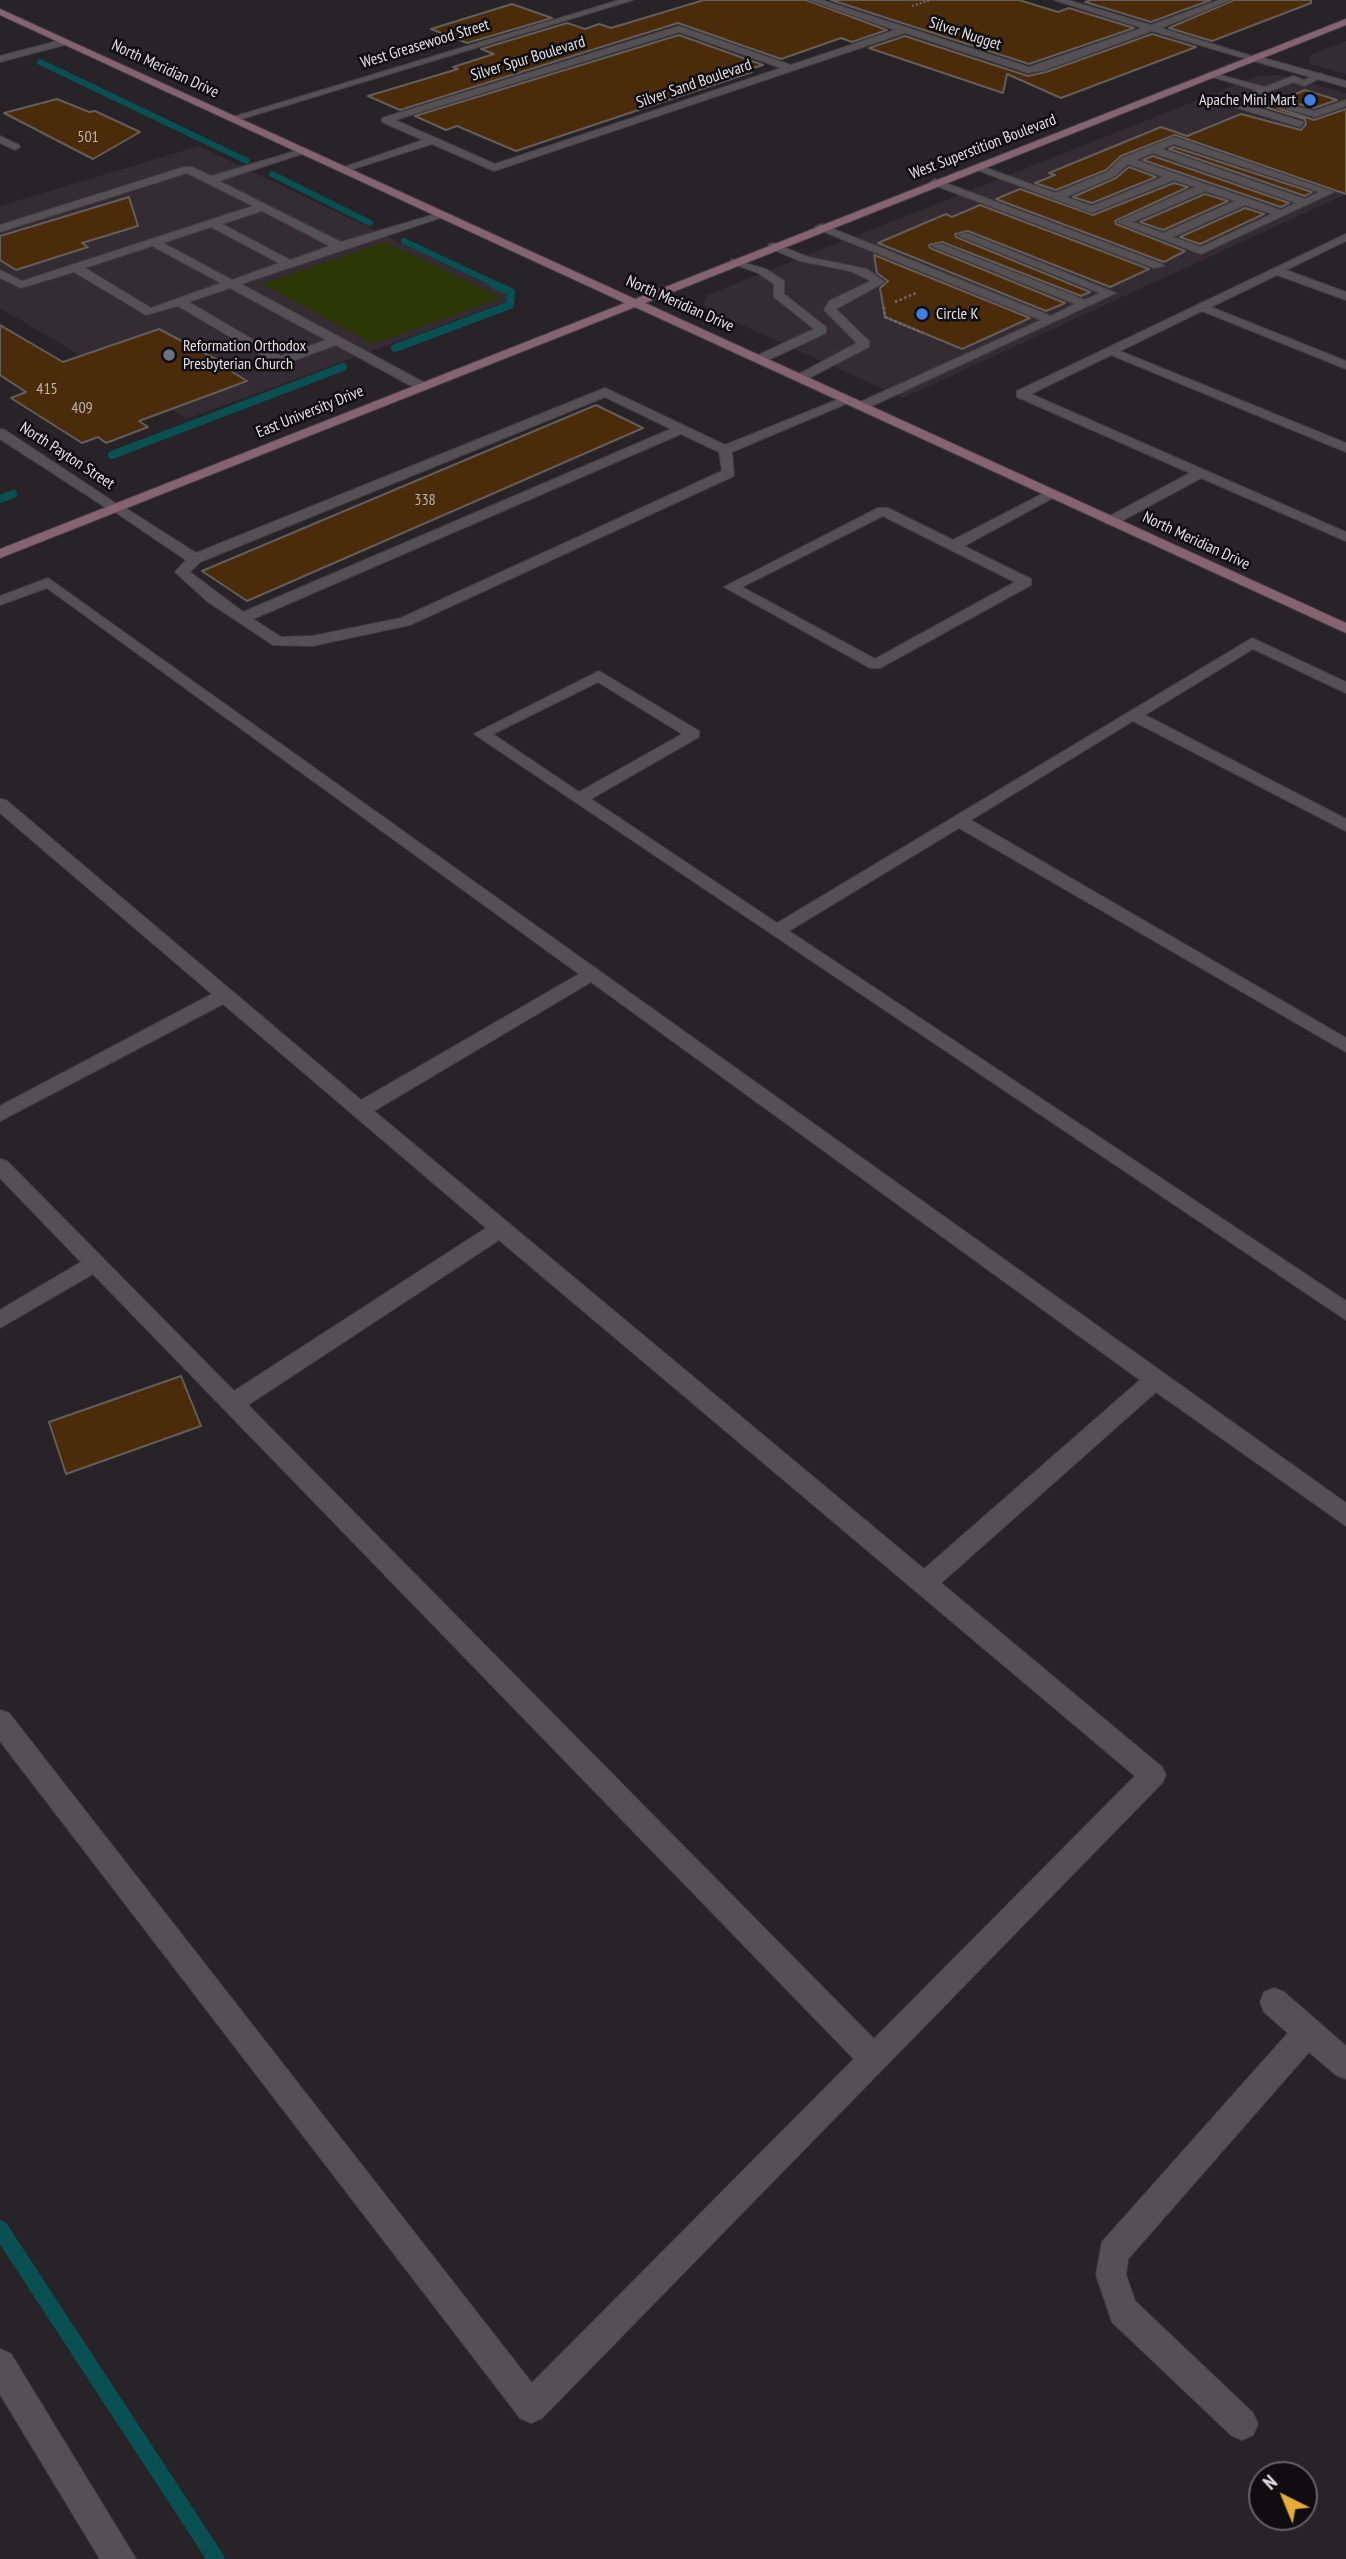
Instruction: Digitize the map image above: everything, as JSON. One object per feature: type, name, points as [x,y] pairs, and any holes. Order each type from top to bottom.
[{"type":"street","name":"West Greasewood Street","points":[[231,119],[629,0]]},
{"type":"street","name":"Silver Nugget","points":[[813,0],[1028,70],[1042,68],[1151,28]]},
{"type":"street","points":[[1058,0],[1346,84]]},
{"type":"street","points":[[1151,28],[1227,0]]},
{"type":"street","name":"North Meridian Drive","points":[[0,12],[1346,629]]},
{"type":"street","name":"West Superstition Boulevard","points":[[633,302],[1346,22]]},
{"type":"street","name":"Silver Spur Boulevard","points":[[432,141],[386,120],[679,29],[790,68]]},
{"type":"street","name":"Silver Sand Boulevard","points":[[432,141],[495,168],[904,30]]},
{"type":"street","points":[[0,59],[65,41]]},
{"type":"street","points":[[1212,74],[1265,90]]},
{"type":"street","points":[[1300,124],[1232,103],[1293,79],[1304,83],[1320,76]]},
{"type":"street","points":[[1250,96],[1273,103]]},
{"type":"street","points":[[1285,107],[1315,114],[1346,103]]},
{"type":"street","points":[[0,139],[15,147],[0,151]]},
{"type":"street","points":[[1056,197],[1111,174],[1126,160],[1174,140],[1329,192],[1202,251],[1123,222],[1205,187]]},
{"type":"street","points":[[342,170],[432,141]]},
{"type":"street","points":[[1152,149],[1307,203]]},
{"type":"street","points":[[210,180],[303,152]]},
{"type":"street","points":[[1126,160],[1282,214]]},
{"type":"street","points":[[974,167],[1092,210],[1174,176]]},
{"type":"street","points":[[0,229],[188,169],[340,246]]},
{"type":"street","points":[[935,182],[1158,266]]},
{"type":"street","points":[[1164,237],[1245,201]]},
{"type":"street","points":[[0,273],[21,285],[262,207]]},
{"type":"street","points":[[76,268],[150,312],[340,246],[443,215]]},
{"type":"street","points":[[212,223],[289,264]]},
{"type":"street","points":[[821,227],[1051,320]]},
{"type":"street","points":[[903,260],[978,228]]},
{"type":"street","points":[[863,406],[1110,293],[963,235]]},
{"type":"street","points":[[1346,237],[1021,394],[1346,537]]},
{"type":"street","points":[[152,242],[421,386]]},
{"type":"street","points":[[773,246],[803,259],[836,264],[872,276],[879,282],[833,303],[830,310],[865,344],[801,378]]},
{"type":"street","points":[[937,246],[1085,304]]},
{"type":"street","points":[[735,261],[762,271],[780,283],[778,295],[822,330],[760,359]]},
{"type":"street","points":[[1277,271],[1346,296]]},
{"type":"street","points":[[180,302],[280,361],[335,341]]},
{"type":"street","name":"East University Drive","points":[[0,554],[633,302]]},
{"type":"street","points":[[1202,307],[1346,365]]},
{"type":"street","points":[[1108,350],[1346,448]]},
{"type":"street","points":[[726,450],[729,473],[405,622],[312,641],[278,642],[213,599],[182,572],[195,559],[605,391],[726,450],[849,400]]},
{"type":"street","points":[[242,618],[681,429]]},
{"type":"street","name":"North Payton Street","points":[[0,433],[195,559]]},
{"type":"street","points":[[1111,521],[1200,473]]},
{"type":"street","points":[[953,546],[1053,494]]},
{"type":"street","points":[[883,511],[953,546],[1026,582],[875,665],[731,587],[883,511]]},
{"type":"street","points":[[0,601],[48,582],[1346,1516]]},
{"type":"street","points":[[776,931],[1252,643],[1346,688]]},
{"type":"street","points":[[579,799],[693,734],[599,676],[482,734],[579,799],[776,931],[1346,1312]]},
{"type":"street","points":[[1133,715],[1346,825]]},
{"type":"street","points":[[0,804],[500,1229],[1153,1775],[872,2057],[531,2407],[0,1721]]},
{"type":"street","points":[[958,820],[1346,1046]]},
{"type":"street","points":[[360,1110],[592,974]]},
{"type":"street","points":[[0,1114],[225,995]]},
{"type":"street","points":[[0,1166],[872,2057]]},
{"type":"street","points":[[233,1403],[500,1229]]},
{"type":"street","points":[[0,1320],[95,1263]]},
{"type":"street","points":[[925,1583],[1157,1378]]},
{"type":"street","points":[[1274,2002],[1346,2065]]},
{"type":"street","points":[[1242,2424],[1123,2311],[1111,2275],[1112,2253],[1308,2032]]},
{"type":"street","points":[[0,2365],[119,2559]]},
{"type":"path","points":[[922,291],[883,307],[885,317],[923,333]]},
{"type":"shaded area","points":[[1346,41],[1346,74],[1310,64],[1308,56]]},
{"type":"shaded area","points":[[1281,75],[1346,93],[1346,109],[1298,130],[1346,188],[1346,194],[903,398],[711,311],[703,303],[707,295],[1258,76]]},
{"type":"shaded area","points":[[199,146],[516,298],[187,419],[0,308],[0,206]]},
{"type":"green space","points":[[385,242],[502,298],[373,344],[262,284]]},
{"type":"building","points":[[704,0],[806,0],[887,30],[852,42],[841,38],[781,59],[678,23],[400,110],[368,96],[458,69],[453,67],[494,54],[481,49],[567,23],[585,29],[599,24],[611,28]]},
{"type":"building","points":[[831,0],[1019,0],[1058,12],[1069,8],[1134,28],[1029,64]]},
{"type":"building","points":[[1211,0],[1151,22],[1085,2]]},
{"type":"building","points":[[1234,0],[1311,0],[1311,3],[1212,41],[1169,28]]},
{"type":"building","points":[[512,4],[552,18],[467,43],[431,29]]},
{"type":"building","points":[[1152,34],[1196,47],[1061,98],[1007,74],[1003,93],[869,48],[905,36],[1028,76]]},
{"type":"building","points":[[679,35],[763,65],[746,70],[752,72],[516,151],[457,126],[446,130],[415,116]]},
{"type":"building","points":[[1305,90],[1337,100],[1314,108],[1286,101],[1278,108],[1314,120],[1346,109],[1346,194],[1175,135],[1121,156],[1106,170],[1056,190],[1035,183],[1055,175],[1049,173],[1161,127],[1187,136],[1241,114],[1301,130],[1306,124],[1305,119],[1265,107]]},
{"type":"building","points":[[57,99],[89,112],[95,111],[140,132],[93,159],[4,113]]},
{"type":"building","points":[[1174,147],[1312,192],[1305,196],[1169,149]]},
{"type":"building","points":[[1153,156],[1289,203],[1281,207],[1143,160]]},
{"type":"building","points":[[1129,167],[1156,177],[1092,203],[1073,197],[1116,178]]},
{"type":"building","points":[[1174,183],[1188,187],[1115,221],[1116,224],[1185,251],[1164,262],[996,199],[1020,189],[1093,215]]},
{"type":"building","points":[[1205,194],[1228,201],[1163,230],[1140,222]]},
{"type":"building","points":[[129,197],[138,226],[82,243],[88,247],[16,270],[0,260],[0,236]]},
{"type":"building","points":[[980,205],[1149,269],[1110,287],[968,231],[955,234],[956,237],[1090,292],[1081,296],[942,242],[929,245],[930,248],[1065,303],[1046,311],[878,243],[946,214],[952,217]]},
{"type":"building","points":[[1245,208],[1264,214],[1200,244],[1180,237]]},
{"type":"building","points":[[874,255],[1030,318],[962,349],[885,317],[880,288],[888,281],[877,273]]},
{"type":"building","points":[[0,325],[63,362],[159,329],[227,365],[223,366],[247,381],[139,421],[148,427],[106,443],[98,437],[82,443],[11,398],[26,392],[0,375]]},
{"type":"building","points":[[596,405],[643,428],[247,601],[202,571]]},
{"type":"building","points":[[181,1376],[201,1426],[66,1474],[49,1422]]},
{"type":"waterway","points":[[40,62],[247,161]]},
{"type":"waterway","points":[[272,174],[370,223]]},
{"type":"waterway","points":[[404,241],[497,285]]},
{"type":"waterway","points":[[395,348],[510,305],[511,292],[493,284]]},
{"type":"waterway","points":[[112,455],[343,367]]},
{"type":"waterway","points":[[0,499],[13,494]]},
{"type":"waterway","points":[[0,2229],[216,2559]]},
{"type":"place","name":"Apache Mini Mart","points":[[1310,100]]},
{"type":"place","name":"Circle K","points":[[922,314]]},
{"type":"place","name":"Reformation Orthodox Presbyterian Church","points":[[169,355]]}]
